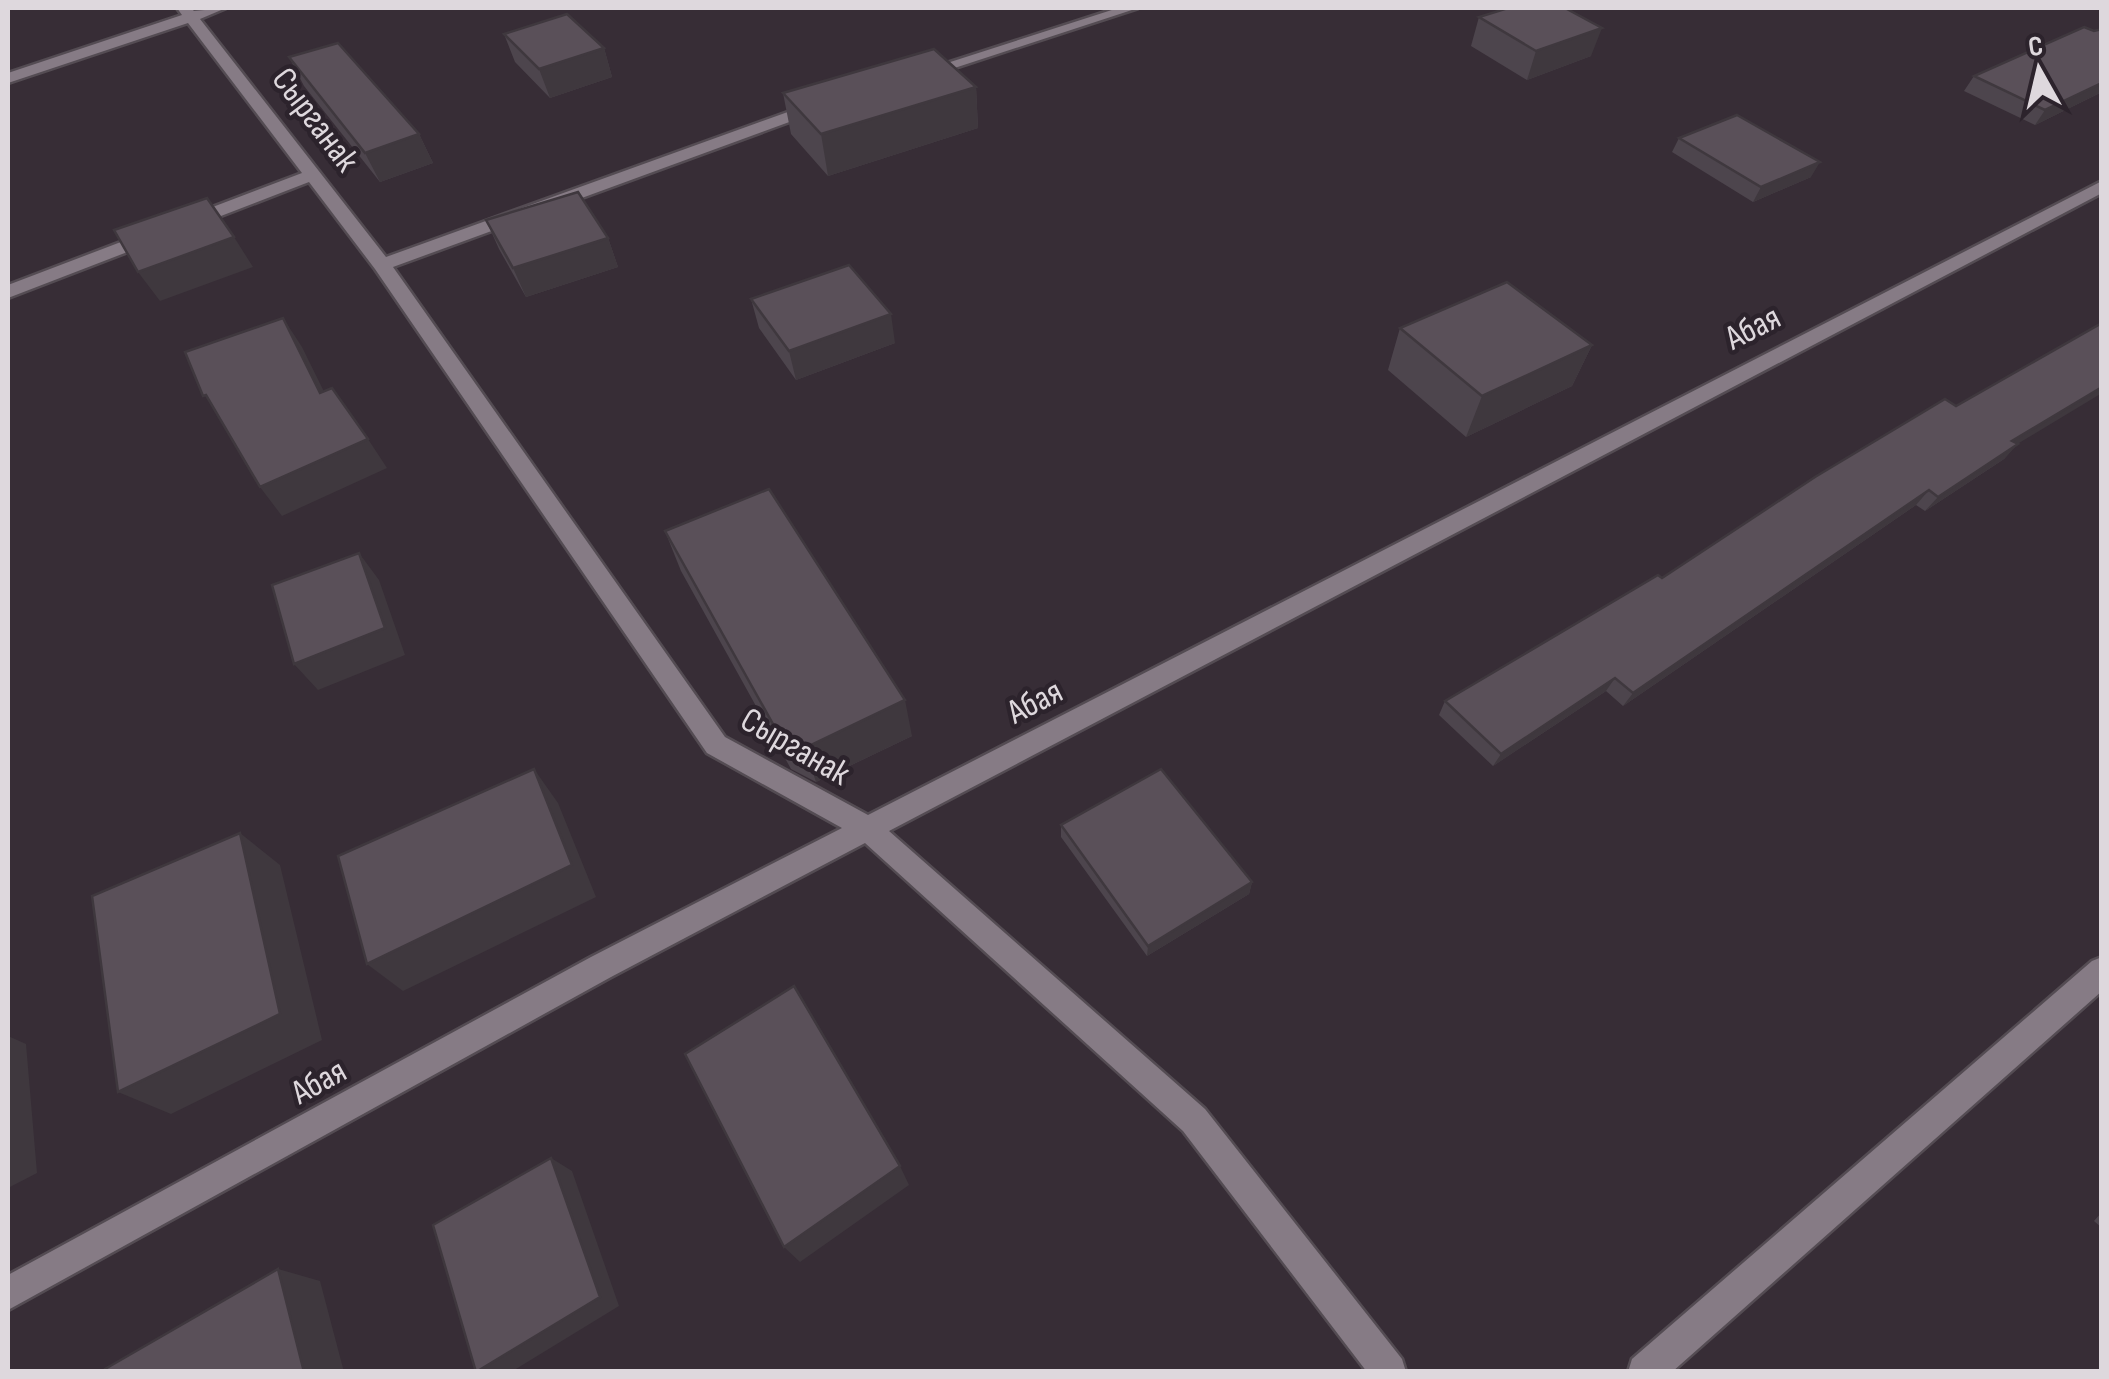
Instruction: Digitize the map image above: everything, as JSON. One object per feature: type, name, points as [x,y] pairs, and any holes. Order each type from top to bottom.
[{"type":"street","points":[[8,78],[187,12],[218,8]]},
{"type":"street","points":[[902,80],[1131,8]]},
{"type":"street","name":"Сырганак","points":[[187,12],[382,265],[716,745],[867,828],[1194,1120],[1388,1372]]},
{"type":"street","points":[[382,265],[826,104]]},
{"type":"street","points":[[8,292],[312,175]]},
{"type":"street","name":"Абая","points":[[8,1294],[601,966],[2102,186]]},
{"type":"street","points":[[1645,1372],[2102,971]]},
{"type":"building","points":[[1508,8],[1565,8],[1602,28],[1536,51],[1479,17]]},
{"type":"building","points":[[567,14],[604,48],[539,69],[504,34]]},
{"type":"building","points":[[2084,27],[2102,29],[2102,83],[2045,110],[1974,76]]},
{"type":"building","points":[[338,43],[419,134],[365,153],[289,57]]},
{"type":"building","points":[[934,49],[976,87],[821,134],[783,93]]},
{"type":"building","points":[[1737,115],[1820,162],[1761,187],[1679,138]]},
{"type":"building","points":[[578,192],[608,238],[513,268],[486,220]]},
{"type":"building","points":[[207,198],[234,237],[138,272],[114,230]]},
{"type":"building","points":[[849,265],[891,314],[789,351],[751,299]]},
{"type":"building","points":[[1507,282],[1592,345],[1482,396],[1400,328]]},
{"type":"building","points":[[283,318],[320,393],[332,388],[368,439],[260,487],[206,395],[203,396],[185,352]]},
{"type":"building","points":[[2102,323],[2102,387],[2012,441],[2018,444],[1938,497],[1929,490],[1633,693],[1615,678],[1501,754],[1445,701],[1658,575],[1662,578],[1815,477],[1945,399],[1956,406]]},
{"type":"building","points":[[769,489],[905,700],[805,748],[778,733],[665,531]]},
{"type":"building","points":[[359,553],[385,628],[294,664],[272,585]]},
{"type":"building","points":[[534,769],[572,865],[367,964],[338,856]]},
{"type":"building","points":[[1161,769],[1252,882],[1148,946],[1061,825]]},
{"type":"building","points":[[240,833],[280,1014],[118,1092],[92,896]]},
{"type":"building","points":[[794,986],[900,1166],[784,1247],[685,1054]]},
{"type":"building","points":[[551,1158],[600,1297],[476,1372],[433,1225]]},
{"type":"building","points":[[278,1269],[304,1372],[106,1372],[105,1369]]}]
